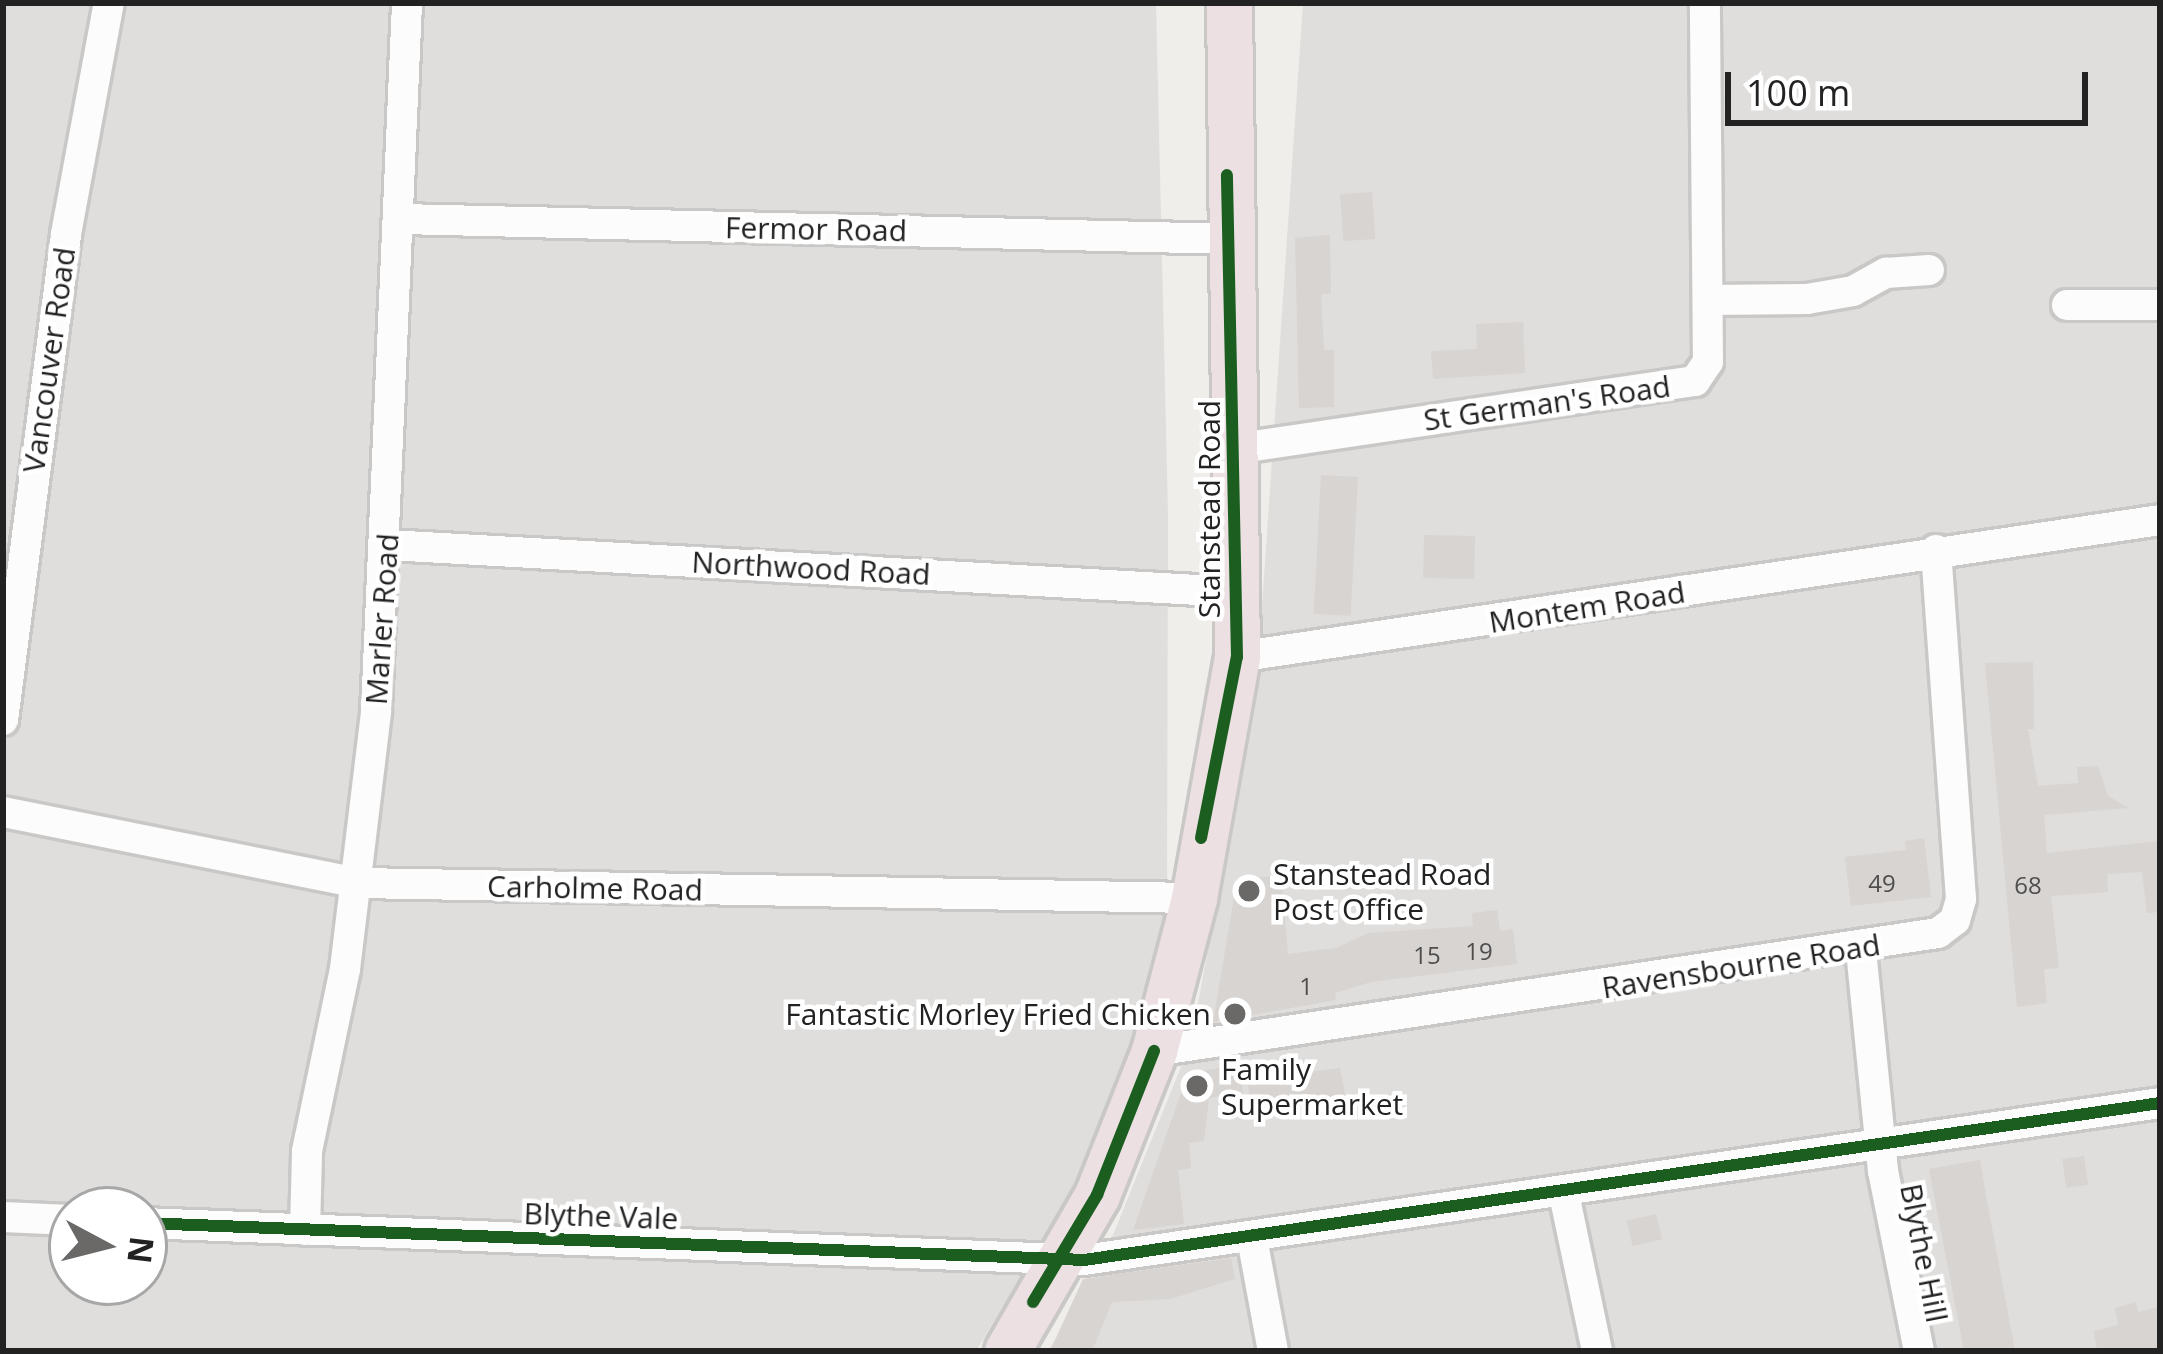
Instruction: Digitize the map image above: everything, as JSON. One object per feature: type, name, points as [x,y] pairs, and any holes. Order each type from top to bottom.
[{"type":"highway","name":"Stanstead Road","points":[[1007,1351],[1097,1195],[1154,1051],[1194,898],[1238,657],[1233,592],[1229,3]]},
{"type":"street","name":"Vancouver Road","points":[[3,719],[66,234],[109,3]]},
{"type":"street","name":"Marler Road","points":[[305,1230],[307,1150],[358,883],[388,545],[406,3]]},
{"type":"street","name":"St German's Road","points":[[1234,449],[1695,381],[1708,362],[1705,3]]},
{"type":"street","name":"Fermor Road","points":[[401,218],[1231,239]]},
{"type":"street","points":[[1708,300],[1807,299],[1853,292],[1880,275],[1929,270]]},
{"type":"street","points":[[2067,305],[2160,305]]},
{"type":"street","name":"Montem Road","points":[[1238,657],[2160,520]]},
{"type":"street","name":"Northwood Road","points":[[388,545],[1233,592]]},
{"type":"street","name":"Ravensbourne Road","points":[[1154,1051],[1861,950],[1937,933],[1954,920],[1960,899],[1936,550]]},
{"type":"street","name":"Carholme Road","points":[[3,812],[358,883],[1194,898]]},
{"type":"street","name":"Blythe Hill","points":[[1861,950],[1885,1148],[1883,1172],[1919,1351]]},
{"type":"street","name":"Blythe Vale","points":[[168,1224],[1056,1262],[1885,1148],[2160,1102]]},
{"type":"street","points":[[1564,1194],[1597,1351]]},
{"type":"street","points":[[3,1217],[48,1219]]},
{"type":"street","points":[[1252,1238],[1273,1351]]},
{"type":"shaded area","points":[[3,3],[1156,3],[1168,515],[1167,917],[1129,1069],[1097,1150],[976,1351],[3,1351]]},
{"type":"shaded area","points":[[1303,3],[2160,3],[2160,1351],[1048,1351],[1098,1272],[1191,1042],[1257,680]]},
{"type":"building","points":[[1372,192],[1375,239],[1343,241],[1340,194]]},
{"type":"building","points":[[1330,235],[1331,294],[1321,294],[1324,350],[1334,350],[1334,407],[1299,408],[1295,238]]},
{"type":"building","points":[[1523,322],[1525,373],[1433,379],[1431,351],[1477,349],[1476,324]]},
{"type":"building","points":[[1321,475],[1358,477],[1351,616],[1314,614]]},
{"type":"building","points":[[1424,535],[1475,536],[1474,579],[1423,578]]},
{"type":"building","points":[[2033,662],[2034,729],[2028,729],[2038,786],[2078,783],[2077,767],[2098,766],[2108,796],[2129,808],[2044,815],[2047,853],[2160,841],[2160,912],[2147,913],[2142,872],[2107,874],[2108,892],[2051,896],[2059,968],[2044,969],[2047,1003],[2017,1007],[1985,663]]},
{"type":"building","points":[[1924,838],[1931,897],[1851,906],[1845,857],[1906,850],[1905,841]]},
{"type":"building","points":[[1281,875],[1288,954],[1336,948],[1368,933],[1473,926],[1472,913],[1497,910],[1500,931],[1513,929],[1517,964],[1371,982],[1335,993],[1336,1000],[1213,1022],[1237,880]]},
{"type":"building","points":[[1239,1065],[1243,1093],[1209,1098],[1204,1141],[1189,1143],[1191,1168],[1178,1170],[1184,1224],[1133,1230],[1188,1073]]},
{"type":"building","points":[[1340,1068],[1346,1099],[1253,1116],[1247,1080]]},
{"type":"building","points":[[2084,1156],[2088,1185],[2066,1188],[2062,1159]]},
{"type":"building","points":[[1980,1160],[2015,1351],[1964,1351],[1929,1169]]},
{"type":"building","points":[[1656,1214],[1662,1239],[1633,1246],[1627,1221]]},
{"type":"building","points":[[1231,1258],[1235,1279],[1170,1299],[1112,1302],[1092,1351],[1050,1351],[1083,1279]]},
{"type":"building","points":[[2136,1302],[2138,1312],[2158,1307],[2160,1351],[2097,1351],[2094,1331],[2118,1325],[2115,1308]]},
{"type":"cycle path","points":[[1201,838],[1237,657],[1227,175]]},
{"type":"cycle path","points":[[1033,1302],[1097,1195],[1154,1051]]},
{"type":"cycle path","points":[[168,1224],[1084,1260],[2160,1103]]},
{"type":"place","name":"Stanstead Road Post Office","points":[[1249,891]]},
{"type":"place","name":"Fantastic Morley Fried Chicken","points":[[1235,1014]]},
{"type":"place","name":"Family Supermarket","points":[[1197,1086]]}]
